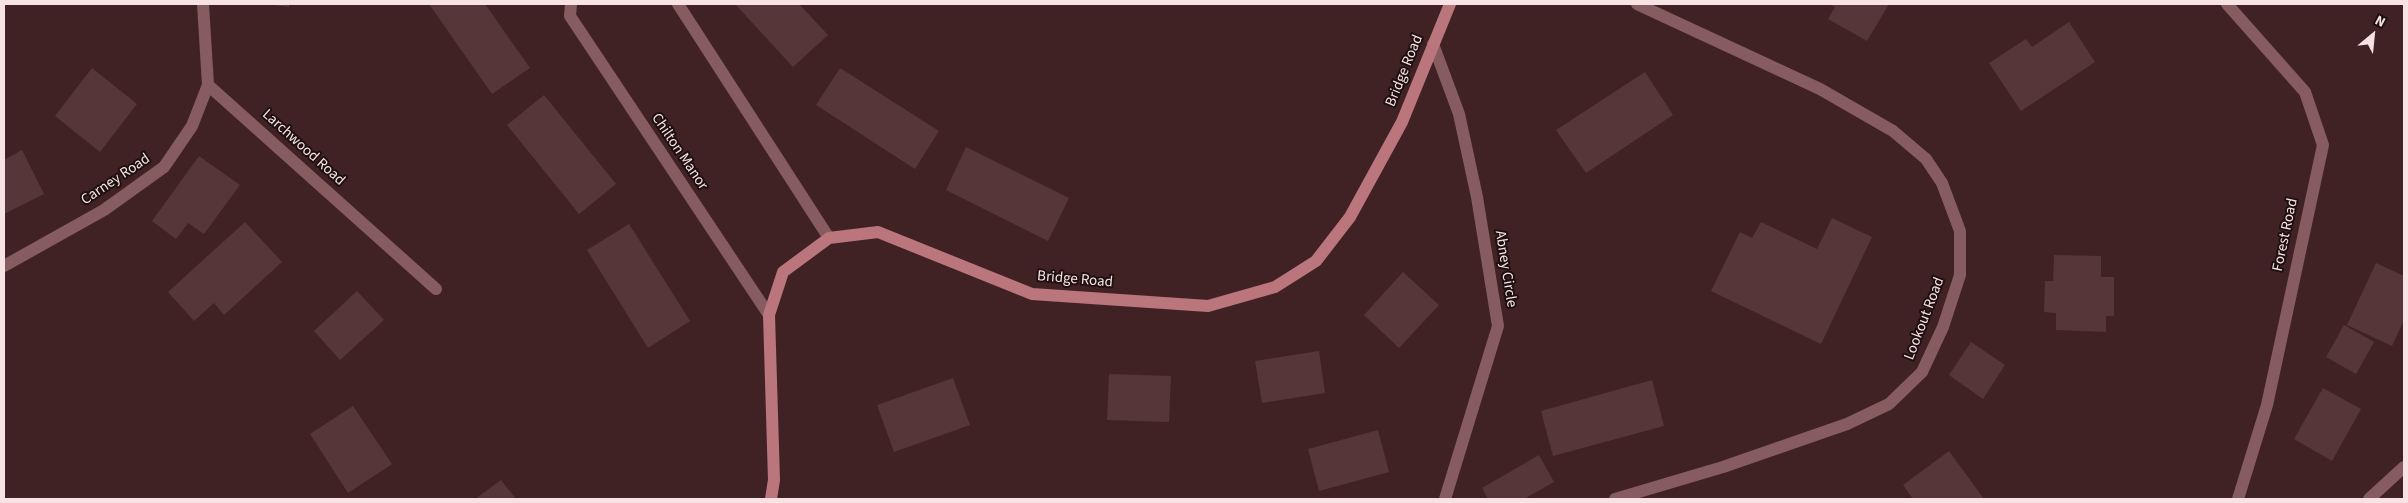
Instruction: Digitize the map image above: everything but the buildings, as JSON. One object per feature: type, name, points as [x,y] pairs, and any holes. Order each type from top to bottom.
[{"type":"street","points":[[203,4],[208,85]]},
{"type":"street","name":"Chilton Manor","points":[[571,4],[570,16],[769,315]]},
{"type":"street","points":[[678,4],[829,238]]},
{"type":"street","name":"Bridge Road","points":[[771,499],[774,480],[769,315],[783,272],[829,238],[878,232],[1032,294],[1208,306],[1275,287],[1316,261],[1350,217],[1402,122],[1450,4]]},
{"type":"street","name":"Lookout Road","points":[[1615,499],[1724,467],[1829,430],[1889,404],[1922,372],[1943,327],[1960,274],[1960,231],[1942,183],[1926,159],[1893,130],[1820,89],[1637,4]]},
{"type":"street","name":"Forest Road","points":[[2228,4],[2305,92],[2323,145],[2267,405],[2238,499]]},
{"type":"street","name":"Abney Circle","points":[[1433,44],[1459,114],[1477,197],[1498,326],[1445,499]]},
{"type":"street","name":"Carney Road","points":[[4,266],[104,210],[164,167],[192,126],[208,85]]},
{"type":"street","name":"Larchwood Road","points":[[208,85],[436,289]]},
{"type":"street","points":[[2369,499],[2404,467]]}]
